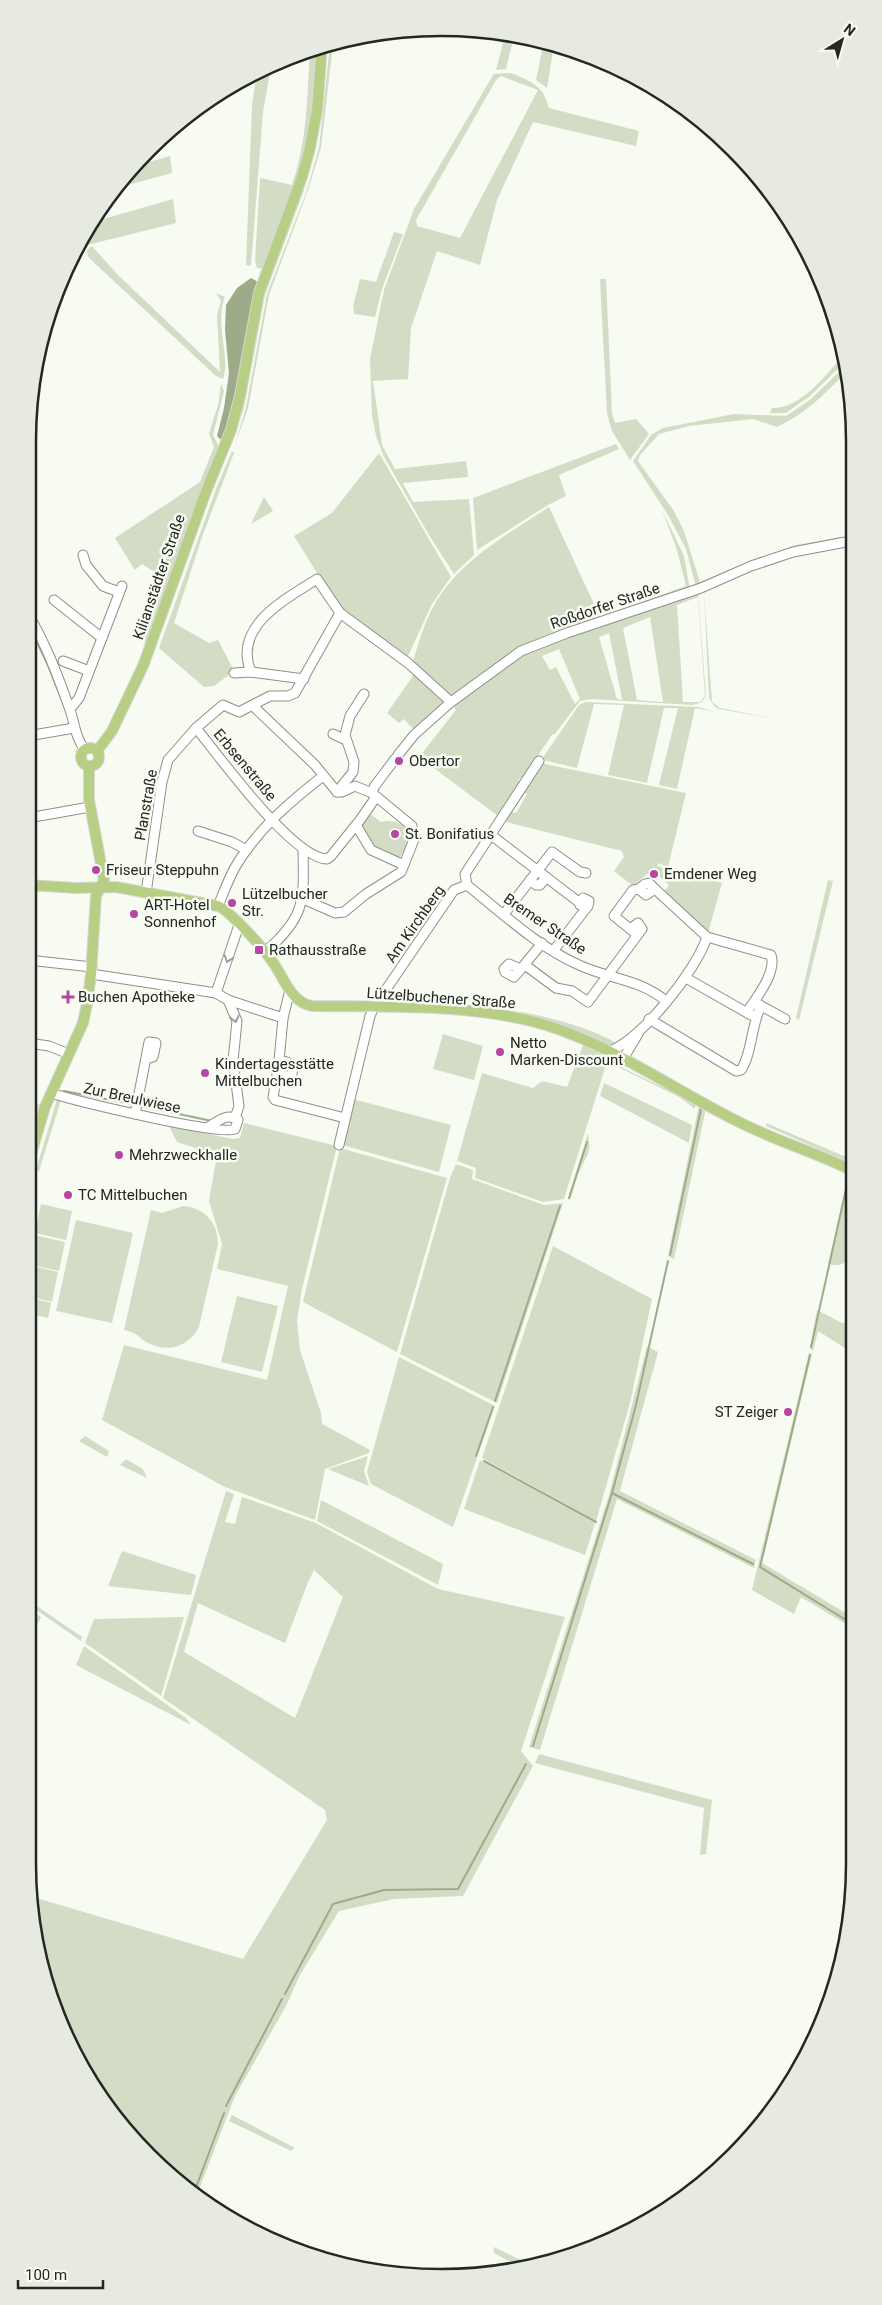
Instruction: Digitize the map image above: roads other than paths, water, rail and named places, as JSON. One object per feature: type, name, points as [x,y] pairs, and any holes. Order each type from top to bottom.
[{"type":"main road","name":"Kilianstädter Straße","points":[[97,751],[112,731],[143,666],[238,406],[259,293],[302,177],[309,152],[317,111],[321,55]]},
{"type":"main road","points":[[91,748],[97,751],[99,756],[98,761],[94,765],[89,766],[82,760],[82,754],[85,750],[91,748]]},
{"type":"main road","points":[[36,1139],[51,1093],[82,1024],[92,971],[96,896],[104,880],[88,807],[87,784],[89,766]]},
{"type":"main road","points":[[36,886],[116,887],[218,906]]},
{"type":"main road","name":"Lützelbuchener Straße","points":[[218,906],[224,909],[265,952],[297,999],[307,1005],[472,1012],[514,1018],[557,1030],[622,1059],[741,1124],[846,1169]]},
{"type":"street","name":"Roßdorfer Straße","points":[[356,825],[374,795],[374,787],[414,735],[451,702],[521,651],[567,633],[694,590],[751,566],[812,547],[846,542]]},
{"type":"street","points":[[70,709],[79,698],[120,589],[103,586],[86,565],[83,555]]},
{"type":"street","points":[[251,672],[246,650],[253,630],[276,606],[317,579],[340,613],[408,662],[451,702]]},
{"type":"street","points":[[54,600],[102,638]]},
{"type":"street","name":"Planstraße","points":[[146,893],[162,782],[165,768],[171,756],[196,728],[223,704],[237,712],[253,706],[270,696],[292,694],[304,679],[340,613]]},
{"type":"street","points":[[36,628],[46,646],[70,709],[74,728],[85,750]]},
{"type":"street","points":[[63,662],[89,671]]},
{"type":"street","points":[[234,673],[251,672],[304,679]]},
{"type":"street","points":[[337,792],[353,772],[354,762],[344,735],[350,716],[364,694]]},
{"type":"street","points":[[253,706],[278,728],[337,792]]},
{"type":"street","points":[[36,735],[74,728]]},
{"type":"street","name":"Erbsenstraße","points":[[196,728],[272,820],[303,849],[320,859],[327,859],[356,825]]},
{"type":"street","points":[[333,734],[346,740]]},
{"type":"street","name":"Am Kirchberg","points":[[339,1145],[374,1007],[454,890],[467,885],[465,874],[539,761]]},
{"type":"street","points":[[218,906],[237,865],[247,850],[272,820],[323,776]]},
{"type":"street","points":[[303,899],[330,911],[341,913],[366,894],[398,875],[415,837],[412,826],[374,795],[355,786],[342,792],[337,792]]},
{"type":"street","points":[[36,817],[88,807]]},
{"type":"street","points":[[356,825],[371,850],[404,865]]},
{"type":"street","points":[[198,831],[232,842],[247,850]]},
{"type":"street","points":[[490,835],[583,905],[554,950]]},
{"type":"street","points":[[265,952],[293,925],[303,899],[303,849]]},
{"type":"street","points":[[504,914],[552,852],[580,872],[586,873]]},
{"type":"street","points":[[530,880],[536,885],[540,885],[546,877]]},
{"type":"street","name":"Bremer Straße","points":[[467,885],[542,943],[579,965],[648,988],[666,1001]]},
{"type":"street","points":[[542,943],[523,967],[556,988],[572,991],[588,1002],[638,935],[614,916],[633,890],[638,890],[646,895],[655,889],[707,937],[771,955],[772,960],[768,977],[758,1004],[751,1015],[744,1066],[741,1070],[736,1071],[646,1022]]},
{"type":"street","points":[[216,993],[239,925]]},
{"type":"street","points":[[608,1052],[617,1048],[646,1022],[686,978],[702,951],[707,937]]},
{"type":"street","points":[[36,961],[216,993],[228,1000],[283,1018]]},
{"type":"street","points":[[686,978],[751,1015]]},
{"type":"street","points":[[290,990],[283,1018],[273,1097],[275,1100],[345,1118]]},
{"type":"street","points":[[207,1128],[226,1117],[236,1118],[239,1106],[233,1061],[238,1021],[228,1000]]},
{"type":"street","points":[[758,1004],[785,1019]]},
{"type":"street","points":[[622,1059],[646,1022]]},
{"type":"street","points":[[36,1044],[69,1054]]},
{"type":"street","points":[[135,1114],[146,1059]]},
{"type":"street","points":[[277,1075],[288,1076],[292,1074],[294,1067],[286,1062],[278,1061]]},
{"type":"street","name":"Zur Breulwiese","points":[[51,1093],[135,1114],[207,1128],[234,1130],[238,1122],[236,1118]]},
{"type":"waterway","points":[[36,640],[68,716]]},
{"type":"waterway","points":[[64,1091],[132,1104]]},
{"type":"waterway","points":[[141,1106],[212,1121]]},
{"type":"waterway","points":[[670,1255],[701,1109]]},
{"type":"waterway","points":[[569,1198],[587,1142]]},
{"type":"waterway","points":[[811,1347],[846,1189]]},
{"type":"waterway","points":[[495,1401],[560,1206]]},
{"type":"waterway","points":[[533,1746],[612,1493],[636,1405],[668,1261]]},
{"type":"waterway","points":[[810,1355],[760,1567],[846,1620]]},
{"type":"waterway","points":[[476,1456],[493,1407]]},
{"type":"waterway","points":[[484,1461],[596,1522]]},
{"type":"waterway","points":[[612,1493],[753,1564]]},
{"type":"waterway","points":[[285,1994],[333,1904],[384,1890],[458,1889],[526,1764]]},
{"type":"waterway","points":[[226,2106],[282,1999]]},
{"type":"waterway","points":[[196,2186],[224,2113]]},
{"type":"place","name":"Obertor","points":[[399,761]]},
{"type":"place","name":"St. Bonifatius","points":[[395,834]]},
{"type":"place","name":"Friseur Steppuhn","points":[[96,870]]},
{"type":"place","name":"Emdener Weg","points":[[654,874]]},
{"type":"place","name":"Lützelbucher Str.","points":[[232,903]]},
{"type":"place","name":"ART-Hotel Sonnenhof","points":[[134,914]]},
{"type":"place","name":"Rathausstraße","points":[[259,950]]},
{"type":"place","name":"Buchen Apotheke","points":[[68,997]]},
{"type":"place","name":"Netto Marken-Discount","points":[[500,1052]]},
{"type":"place","name":"Kindertagesstätte Mittelbuchen","points":[[205,1073]]},
{"type":"place","name":"Mehrzweckhalle","points":[[119,1155]]},
{"type":"place","name":"TC Mittelbuchen","points":[[68,1195]]},
{"type":"place","name":"ST Zeiger","points":[[788,1412]]}]
